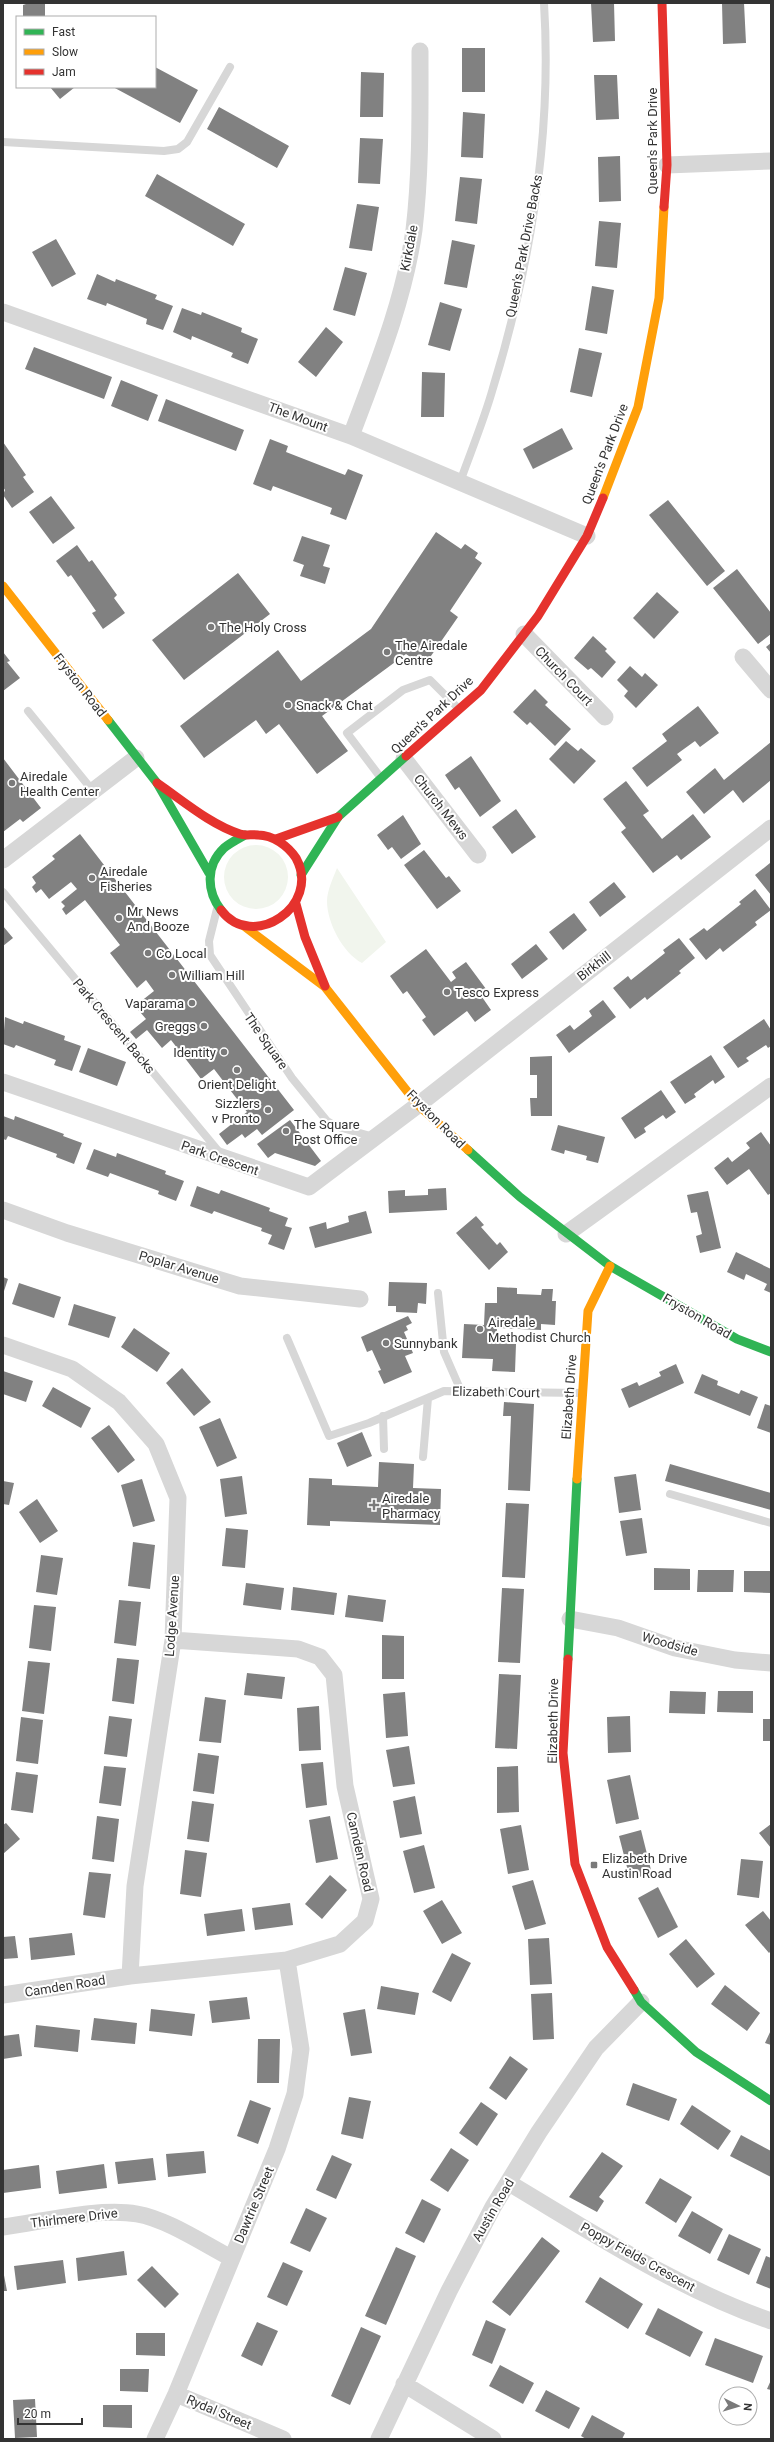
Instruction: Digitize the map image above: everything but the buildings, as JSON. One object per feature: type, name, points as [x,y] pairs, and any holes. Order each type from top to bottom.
[{"type":"street","name":"Queen's Park Drive","points":[[302,875],[338,817],[480,690],[538,616],[587,536],[622,453],[638,407],[659,298],[667,165],[662,3]]},
{"type":"street","name":"Kirkdale","points":[[351,436],[393,323],[414,230],[420,140],[420,51]]},
{"type":"street","points":[[667,165],[771,161]]},
{"type":"street","name":"The Mount","points":[[3,312],[351,436],[587,536]]},
{"type":"street","name":"Fryston Road","points":[[3,586],[157,783],[209,873],[211,895],[217,908],[230,920],[244,926],[325,987],[418,1105],[520,1197],[566,1234],[610,1266],[737,1339],[771,1352]]},
{"type":"street","name":"Church Court","points":[[524,634],[605,717]]},
{"type":"street","points":[[743,657],[771,690]]},
{"type":"street","points":[[3,860],[136,758]]},
{"type":"street","name":"Church Mews","points":[[404,759],[478,854]]},
{"type":"street","name":"Fryston Road","points":[[157,783],[211,819],[245,835],[259,834],[276,839],[289,848],[298,862],[302,875],[300,892],[296,904],[285,916],[271,924],[255,927],[244,926]]},
{"type":"street","name":"Queen's Park Drive","points":[[276,839],[338,817]]},
{"type":"street","name":"Birkhill","points":[[418,1105],[771,828]]},
{"type":"street","points":[[209,873],[214,860],[223,848],[245,835]]},
{"type":"street","name":"Fryston Road","points":[[296,904],[305,937],[325,987]]},
{"type":"street","name":"Park Crescent","points":[[3,1082],[226,1160],[309,1187],[418,1105]]},
{"type":"street","points":[[566,1234],[771,1086]]},
{"type":"street","name":"Poplar Avenue","points":[[3,1210],[68,1233],[240,1286],[360,1299]]},
{"type":"street","name":"Elizabeth Drive","points":[[610,1266],[588,1311],[581,1394],[563,1753],[575,1864],[607,1947],[641,2002],[696,2052],[771,2101]]},
{"type":"street","name":"Lodge Avenue","points":[[3,1345],[72,1369],[119,1402],[156,1444],[178,1498],[173,1640],[135,1886],[130,1976]]},
{"type":"street","name":"Woodside","points":[[570,1619],[618,1628],[676,1648],[735,1660],[771,1663]]},
{"type":"street","name":"Camden Road","points":[[3,1995],[130,1976],[287,1960],[340,1944],[365,1921],[371,1899],[345,1786],[334,1674],[320,1658],[298,1649],[173,1640]]},
{"type":"street","name":"Dawtrie Street","points":[[155,2439],[176,2394],[277,2149],[295,2094],[302,2049],[287,1960]]},
{"type":"street","name":"Austin Road","points":[[379,2439],[449,2291],[493,2207],[509,2183],[538,2132],[596,2048],[641,2002]]},
{"type":"street","name":"Poppy Fields Crescent","points":[[509,2183],[678,2281],[740,2310],[771,2321]]},
{"type":"street","name":"Thirlmere Drive","points":[[3,2227],[111,2212],[138,2214],[169,2226],[231,2258]]},
{"type":"street","points":[[404,2384],[493,2439]]},
{"type":"street","name":"Rydal Street","points":[[176,2394],[283,2439]]},
{"type":"lane","name":"Queen's Park Drive Backs","points":[[460,482],[493,388],[519,287],[535,201],[544,122],[547,47],[544,3]]},
{"type":"lane","points":[[3,142],[164,151],[178,149],[188,142],[230,67]]},
{"type":"lane","points":[[381,779],[347,733],[403,690],[430,680],[459,709]]},
{"type":"lane","points":[[28,711],[93,791]]},
{"type":"lane","name":"Park Crescent Backs","points":[[3,892],[226,1160]]},
{"type":"lane","name":"The Square","points":[[217,908],[209,941],[210,955],[226,982],[316,1110],[335,1126],[374,1137]]},
{"type":"lane","points":[[438,1293],[444,1352],[462,1391]]},
{"type":"lane","name":"Elizabeth Court","points":[[287,1338],[329,1436],[369,1423],[444,1391],[581,1394]]},
{"type":"lane","points":[[423,1457],[428,1398]]},
{"type":"lane","points":[[383,1416],[384,1449]]},
{"type":"lane","points":[[670,1494],[771,1523]]},
{"type":"shaded area","points":[[256,845],[274,850],[279,854],[283,859],[288,877],[283,895],[279,900],[274,904],[256,909],[238,904],[233,900],[229,895],[224,877],[229,859],[233,854],[238,850]]},
{"type":"shaded area","points":[[337,868],[386,942],[362,963],[343,945],[333,928],[330,919],[327,897],[330,884]]},
{"type":"traffic: fast","points":[[108,720],[157,783],[209,873]]},
{"type":"traffic: fast","points":[[301,875],[338,817],[406,756]]},
{"type":"traffic: fast","points":[[221,910],[213,895],[210,879],[211,871],[218,855],[224,848],[245,835]]},
{"type":"traffic: fast","points":[[468,1150],[520,1197],[610,1266],[737,1339],[771,1352]]},
{"type":"traffic: fast","points":[[568,1659],[577,1479]]},
{"type":"traffic: fast","points":[[634,1990],[641,2002],[696,2052],[771,2101]]},
{"type":"traffic: slow","points":[[603,498],[638,407],[659,298],[664,207]]},
{"type":"traffic: slow","points":[[3,586],[108,720]]},
{"type":"traffic: slow","points":[[244,926],[325,987],[418,1105],[468,1150]]},
{"type":"traffic: slow","points":[[577,1479],[588,1311],[610,1266]]},
{"type":"traffic: jam","points":[[662,3],[667,165],[664,207]]},
{"type":"traffic: jam","points":[[406,756],[481,690],[538,616],[587,536],[603,498]]},
{"type":"traffic: jam","points":[[157,783],[197,812],[218,825],[244,835],[264,835],[275,839],[289,849],[296,858],[302,876],[300,892],[292,907],[280,918],[265,925],[249,926],[234,922],[221,910]]},
{"type":"traffic: jam","points":[[276,839],[338,817]]},
{"type":"traffic: jam","points":[[296,904],[305,937],[325,986]]},
{"type":"traffic: jam","points":[[568,1659],[563,1753],[575,1864],[607,1947],[634,1990]]},
{"type":"place","name":"The Holy Cross","points":[[211,627]]},
{"type":"place","name":"The Airedale Centre","points":[[387,652]]},
{"type":"place","name":"Snack & Chat","points":[[288,705]]},
{"type":"place","name":"Airedale Health Center","points":[[12,783]]},
{"type":"place","name":"Airedale Fisheries","points":[[92,878]]},
{"type":"place","name":"Mr News And Booze","points":[[119,918]]},
{"type":"place","name":"Co Local","points":[[148,953]]},
{"type":"place","name":"William Hill","points":[[172,975]]},
{"type":"place","name":"Tesco Express","points":[[447,992]]},
{"type":"place","name":"Vaparama","points":[[192,1003]]},
{"type":"place","name":"Greggs","points":[[204,1026]]},
{"type":"place","name":"Identity","points":[[224,1052]]},
{"type":"place","name":"Orient Delight","points":[[237,1070]]},
{"type":"place","name":"Sizzlers v Pronto","points":[[268,1110]]},
{"type":"place","name":"The Square Post Office","points":[[286,1131]]},
{"type":"place","name":"Airedale Methodist Church","points":[[480,1329]]},
{"type":"place","name":"Sunnybank","points":[[386,1343]]},
{"type":"place","name":"Airedale Pharmacy","points":[[374,1505]]},
{"type":"place","name":"Elizabeth Drive Austin Road","points":[[594,1865]]}]
